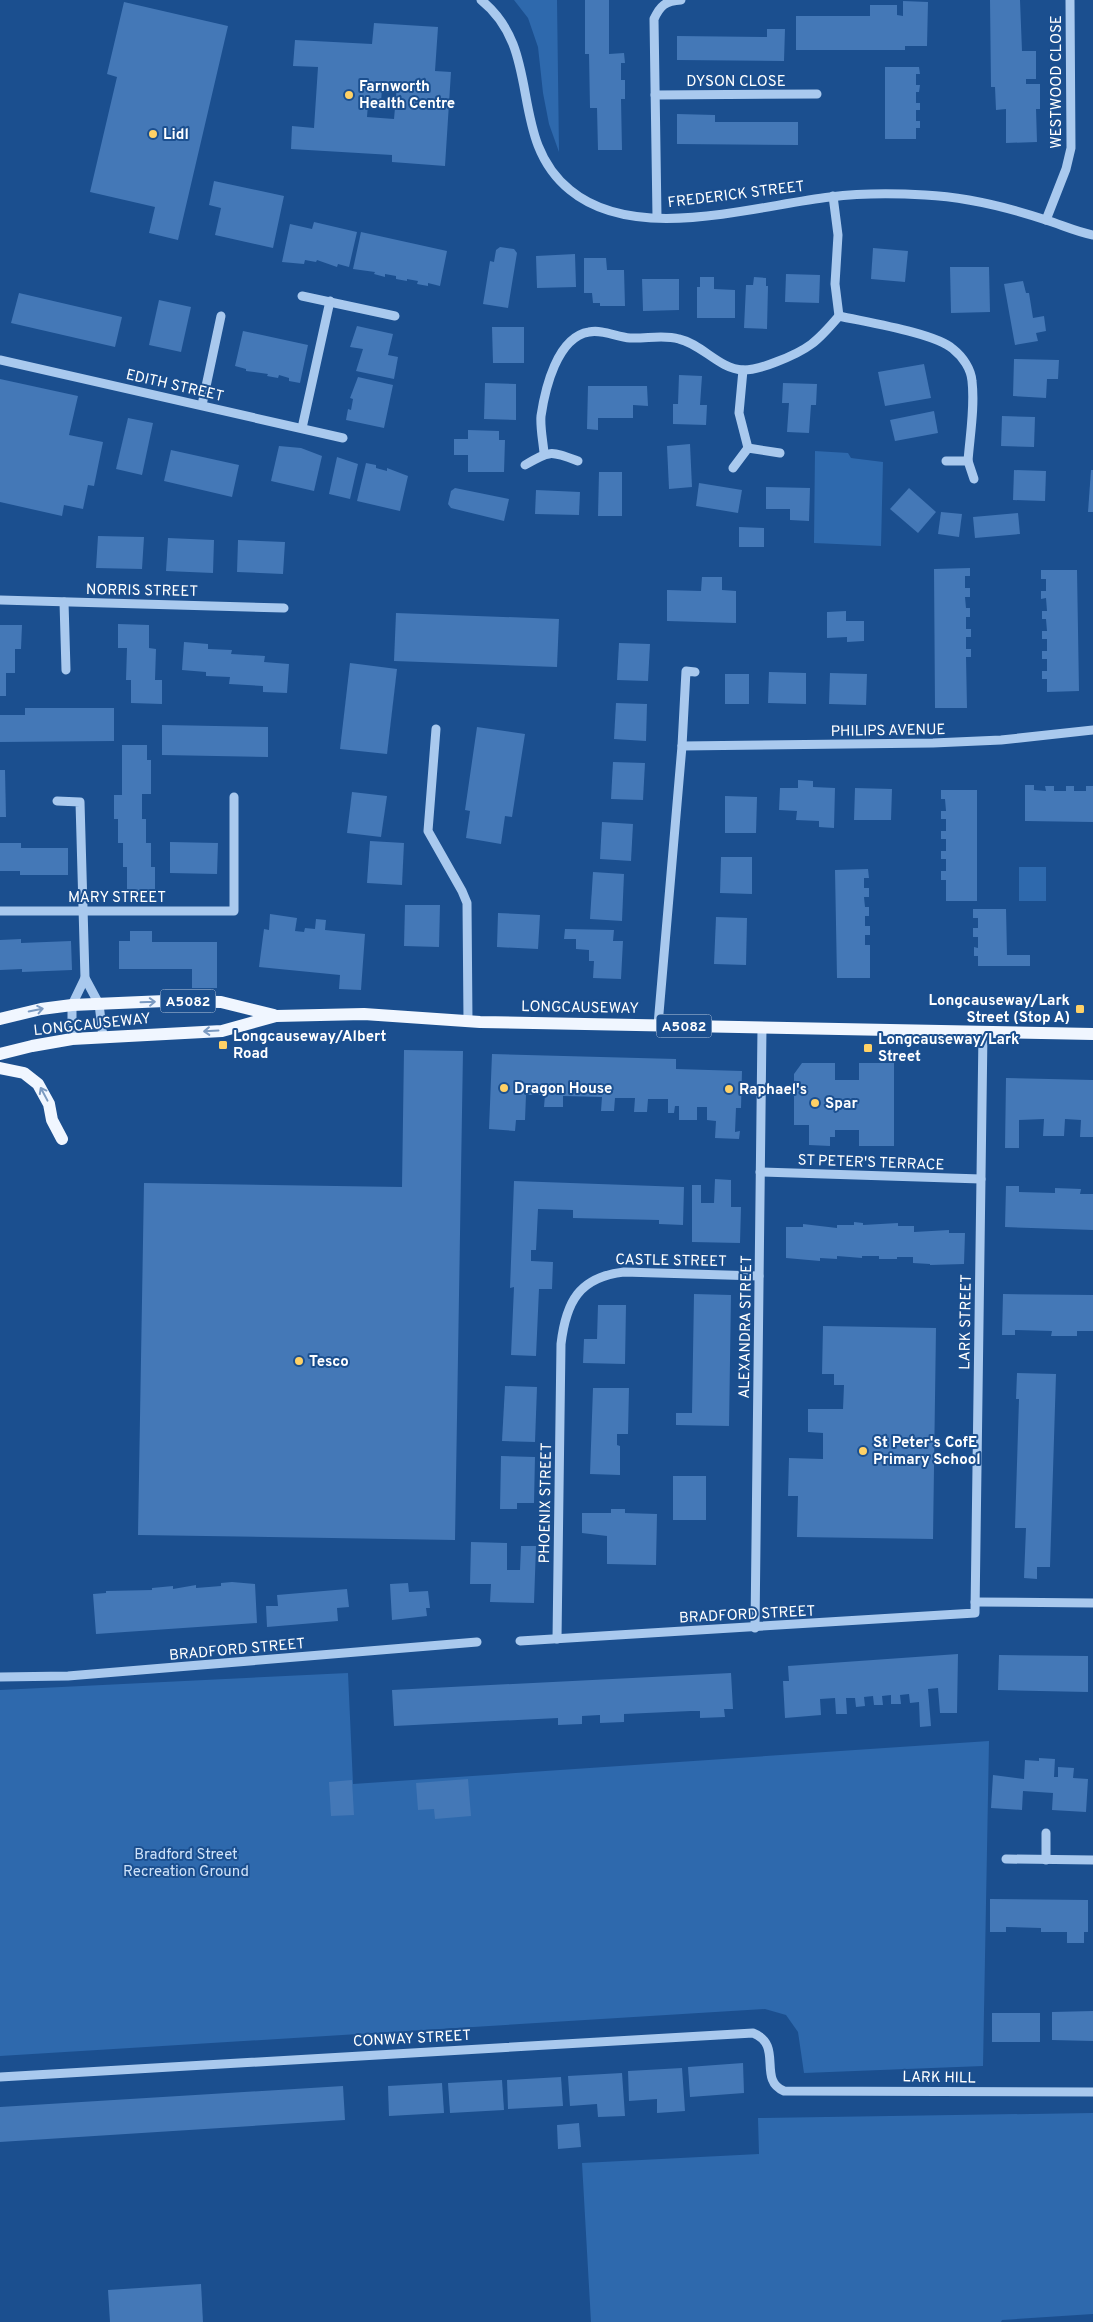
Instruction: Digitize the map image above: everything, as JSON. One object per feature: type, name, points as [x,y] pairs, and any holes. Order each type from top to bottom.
[{"type":"main road","name":"LONGCAUSEWAY","points":[[0,1019],[38,1009],[72,1005],[165,1001],[221,1002],[276,1016]]},
{"type":"main road","name":"LONGCAUSEWAY","points":[[0,1054],[72,1039],[222,1030],[276,1016],[364,1014],[468,1021],[1093,1034]]},
{"type":"main road","points":[[0,1068],[24,1073],[38,1084],[49,1104],[52,1120],[62,1139]]},
{"type":"street","name":"FREDERICK STREET","points":[[481,0],[503,22],[514,42],[521,65],[527,111],[533,134],[542,156],[554,174],[569,190],[593,206],[618,214],[657,218],[727,213],[833,196],[927,195],[1005,207],[1093,235]]},
{"type":"street","points":[[657,218],[654,20],[660,6],[671,0],[681,0]]},
{"type":"street","name":"WESTWOOD CLOSE","points":[[1046,220],[1066,169],[1071,148],[1070,0]]},
{"type":"street","name":"DYSON CLOSE","points":[[655,95],[817,94]]},
{"type":"street","points":[[544,453],[541,417],[549,378],[562,350],[577,337],[588,332],[597,331],[620,337],[666,337],[681,339],[728,366],[743,370],[759,368],[803,352],[820,339],[840,316],[835,284],[838,235],[833,196]]},
{"type":"street","points":[[302,296],[394,316]]},
{"type":"street","points":[[302,428],[330,302]]},
{"type":"street","points":[[202,405],[222,316]]},
{"type":"street","points":[[840,316],[932,338],[952,348],[965,361],[972,379],[973,396],[968,461],[974,479]]},
{"type":"street","name":"EDITH STREET","points":[[0,360],[343,438]]},
{"type":"street","points":[[743,370],[738,413],[748,448]]},
{"type":"street","points":[[748,448],[780,453]]},
{"type":"street","points":[[732,468],[748,448]]},
{"type":"street","points":[[525,465],[544,453],[557,453],[578,462]]},
{"type":"street","points":[[946,461],[968,461]]},
{"type":"street","name":"NORRIS STREET","points":[[0,600],[284,608]]},
{"type":"street","points":[[64,602],[66,670]]},
{"type":"street","points":[[658,1025],[682,746],[686,671],[696,672]]},
{"type":"street","points":[[436,729],[428,831],[467,903],[468,1021]]},
{"type":"street","name":"PHILIPS AVENUE","points":[[682,746],[933,743],[1001,740],[1093,730]]},
{"type":"street","name":"MARY STREET","points":[[0,911],[234,911],[234,797]]},
{"type":"street","points":[[57,801],[80,802],[82,911],[86,978],[99,1004],[103,1037]]},
{"type":"street","points":[[72,1039],[72,1005],[86,978]]},
{"type":"street","name":"ALEXANDRA STREET","points":[[755,1628],[762,1027]]},
{"type":"street","name":"LARK STREET","points":[[975,1613],[983,1032]]},
{"type":"street","name":"ST PETER'S TERRACE","points":[[760,1172],[981,1179]]},
{"type":"street","name":"CASTLE STREET","points":[[561,1368],[563,1326],[569,1308],[578,1292],[591,1281],[607,1274],[651,1272],[759,1276]]},
{"type":"street","name":"PHOENIX STREET","points":[[557,1639],[561,1368]]},
{"type":"street","points":[[975,1602],[1093,1603]]},
{"type":"street","name":"BRADFORD STREET","points":[[520,1641],[975,1613]]},
{"type":"street","name":"BRADFORD STREET","points":[[0,1677],[68,1676],[476,1642]]},
{"type":"street","points":[[1046,1833],[1046,1860]]},
{"type":"street","points":[[1006,1859],[1093,1860]]},
{"type":"street","name":"CONWAY STREET","points":[[0,2077],[753,2033],[763,2037],[768,2045],[772,2082],[777,2088],[784,2091]]},
{"type":"street","name":"LARK HILL","points":[[784,2091],[1093,2092]]},
{"type":"green space","points":[[514,0],[557,0],[559,152],[549,124],[543,93],[538,47],[528,18]]},
{"type":"green space","points":[[815,451],[848,453],[851,458],[883,462],[881,546],[814,543]]},
{"type":"green space","points":[[1019,867],[1046,867],[1046,901],[1019,901]]},
{"type":"green space","name":"Bradford Street Recreation Ground","points":[[348,1673],[353,1784],[989,1741],[983,2066],[804,2073],[798,2032],[786,2015],[765,2009],[0,2056],[0,1690]]},
{"type":"green space","points":[[1093,2113],[1093,2314],[1002,2320],[1001,2322],[591,2322],[582,2163],[759,2154],[758,2118]]},
{"type":"building","points":[[585,0],[609,0],[609,54],[624,53],[625,63],[621,63],[621,80],[625,80],[625,99],[621,99],[622,150],[598,150],[597,108],[590,108],[589,54],[585,54]]},
{"type":"building","points":[[990,0],[1020,0],[1022,51],[1036,51],[1036,79],[1026,79],[1026,84],[1040,84],[1040,109],[1036,109],[1037,142],[1006,143],[1006,109],[996,110],[995,87],[991,87]]},
{"type":"building","points":[[903,1],[928,2],[927,46],[905,46],[905,50],[796,50],[796,16],[870,16],[870,5],[897,5],[897,15],[903,16]]},
{"type":"building","name":"Lidl","points":[[124,2],[228,26],[178,240],[149,233],[155,207],[90,192],[117,77],[107,74]]},
{"type":"building","name":"Farnworth Health Centre","points":[[374,23],[438,27],[435,71],[451,72],[445,166],[392,162],[392,155],[291,149],[292,126],[314,128],[318,67],[293,66],[295,40],[372,44]],"holes":[[[382,85],[397,86],[394,119],[367,117],[368,104],[381,105]]]},
{"type":"building","points":[[767,29],[785,29],[784,61],[677,60],[677,36],[767,37]]},
{"type":"building","points":[[885,67],[919,67],[920,74],[916,74],[916,85],[920,85],[919,92],[916,92],[916,103],[920,103],[920,110],[916,110],[916,121],[920,121],[920,128],[916,128],[916,139],[885,139]]},
{"type":"building","points":[[677,114],[715,115],[715,122],[798,122],[798,145],[677,144]]},
{"type":"building","points":[[214,181],[284,196],[273,248],[215,235],[221,208],[209,205]]},
{"type":"building","points":[[314,222],[357,232],[349,267],[338,264],[337,267],[317,260],[316,262],[305,260],[304,264],[282,262],[290,224],[312,229]]},
{"type":"building","points":[[361,232],[447,251],[440,286],[428,283],[428,286],[417,284],[418,281],[396,279],[396,276],[385,274],[385,277],[374,274],[375,272],[353,269]]},
{"type":"building","points":[[500,247],[514,249],[517,253],[508,308],[483,304],[490,261],[494,262],[496,250]]},
{"type":"building","points":[[873,248],[908,251],[905,282],[871,279]]},
{"type":"building","points":[[575,254],[576,287],[537,288],[536,256]]},
{"type":"building","points":[[584,258],[606,258],[607,270],[624,270],[625,306],[600,306],[600,303],[593,303],[592,293],[584,293]]},
{"type":"building","points":[[950,267],[989,267],[990,312],[951,313]]},
{"type":"building","points":[[786,274],[820,275],[819,303],[785,302]]},
{"type":"building","points":[[700,277],[714,277],[714,289],[735,290],[735,318],[697,318],[697,287],[700,287]]},
{"type":"building","points":[[754,277],[766,278],[766,286],[768,286],[767,329],[744,328],[746,285],[753,285]]},
{"type":"building","points":[[642,279],[679,279],[679,310],[643,311]]},
{"type":"building","points":[[1023,281],[1026,293],[1029,293],[1033,318],[1044,316],[1046,331],[1036,333],[1038,341],[1015,345],[1004,284]]},
{"type":"building","points":[[19,293],[122,317],[115,347],[11,323]]},
{"type":"building","points":[[159,300],[191,307],[181,352],[149,345]]},
{"type":"building","points":[[357,326],[393,334],[388,355],[398,357],[394,379],[356,371],[363,349],[350,347]]},
{"type":"building","points":[[492,327],[524,327],[524,363],[493,363]]},
{"type":"building","points":[[243,331],[308,345],[300,383],[289,381],[289,378],[279,375],[278,378],[267,376],[268,374],[246,371],[246,369],[235,366]]},
{"type":"building","points":[[1014,359],[1059,360],[1058,379],[1047,379],[1046,398],[1013,396]]},
{"type":"building","points":[[924,364],[931,398],[885,406],[878,372]]},
{"type":"building","points":[[679,375],[702,376],[700,405],[707,405],[706,425],[673,424],[673,404],[678,404]]},
{"type":"building","points":[[358,377],[393,385],[384,428],[346,420],[348,409],[351,410],[353,399],[350,398]]},
{"type":"building","points":[[0,379],[78,396],[69,435],[103,442],[94,486],[88,485],[83,509],[64,505],[62,516],[0,502]]},
{"type":"building","points":[[485,383],[516,384],[516,420],[484,419]]},
{"type":"building","points":[[783,383],[817,384],[816,405],[811,405],[809,433],[787,432],[789,403],[782,403]]},
{"type":"building","points":[[588,386],[647,386],[648,406],[633,405],[633,418],[598,418],[598,430],[587,429]]},
{"type":"building","points":[[934,411],[938,433],[895,441],[890,420]]},
{"type":"building","points":[[1002,416],[1035,417],[1034,447],[1001,446]]},
{"type":"building","points":[[128,418],[153,423],[142,475],[116,469]]},
{"type":"building","points":[[468,430],[499,431],[499,440],[505,440],[504,472],[468,472],[468,455],[454,455],[454,439],[468,439]]},
{"type":"building","points":[[690,444],[692,487],[669,489],[667,446]]},
{"type":"building","points":[[279,446],[301,448],[322,456],[314,491],[271,481]]},
{"type":"building","points":[[171,450],[239,465],[232,497],[164,481]]},
{"type":"building","points":[[337,457],[358,464],[350,499],[329,494]]},
{"type":"building","points":[[366,463],[376,465],[376,468],[387,471],[387,468],[408,476],[400,511],[357,501]]},
{"type":"building","points":[[1014,470],[1046,471],[1045,501],[1013,500]]},
{"type":"building","points":[[1091,470],[1093,470],[1093,512],[1088,512]]},
{"type":"building","points":[[599,472],[622,472],[622,516],[598,516]]},
{"type":"building","points":[[699,483],[742,490],[738,513],[696,506]]},
{"type":"building","points":[[766,487],[810,488],[809,521],[790,520],[790,509],[766,509]]},
{"type":"building","points":[[455,488],[509,499],[504,521],[451,508],[448,504],[451,491]]},
{"type":"building","points":[[909,488],[936,512],[918,533],[890,509]]},
{"type":"building","points":[[536,490],[580,492],[579,515],[535,514]]},
{"type":"building","points":[[941,512],[962,514],[959,537],[938,534]]},
{"type":"building","points":[[1018,513],[1020,534],[975,538],[973,517]]},
{"type":"building","points":[[739,527],[764,528],[764,547],[739,547]]},
{"type":"building","points":[[98,536],[144,537],[142,569],[96,568]]},
{"type":"building","points":[[168,538],[214,540],[213,573],[166,571]]},
{"type":"building","points":[[238,540],[285,542],[283,574],[237,572]]},
{"type":"building","points":[[970,568],[970,576],[965,576],[965,588],[970,588],[970,597],[965,597],[966,608],[970,608],[970,617],[966,617],[966,629],[971,629],[971,637],[966,637],[966,649],[971,649],[971,657],[966,657],[967,708],[935,708],[934,569]]},
{"type":"building","points":[[1041,570],[1077,570],[1079,691],[1047,692],[1047,679],[1042,679],[1042,671],[1047,671],[1047,659],[1042,659],[1042,651],[1047,651],[1047,639],[1042,639],[1042,631],[1047,631],[1046,619],[1042,619],[1042,611],[1047,611],[1046,598],[1041,599],[1041,591],[1046,591],[1046,579],[1041,579]]},
{"type":"building","points":[[702,577],[722,577],[722,590],[736,591],[736,623],[667,621],[667,590],[701,591]]},
{"type":"building","points":[[846,611],[846,621],[864,621],[864,641],[847,642],[847,637],[827,638],[827,612]]},
{"type":"building","points":[[396,613],[559,619],[557,667],[394,661]]},
{"type":"building","points":[[118,624],[149,625],[149,648],[156,649],[155,680],[162,680],[162,704],[131,703],[131,680],[126,680],[127,648],[118,648]]},
{"type":"building","points":[[0,625],[22,625],[21,649],[15,649],[15,673],[6,673],[6,696],[0,696]]},
{"type":"building","points":[[184,642],[208,644],[208,649],[232,650],[231,654],[265,656],[264,662],[289,664],[287,693],[263,692],[263,686],[229,684],[230,677],[206,676],[206,672],[182,670]]},
{"type":"building","points":[[619,643],[650,644],[648,681],[617,680]]},
{"type":"building","points":[[350,663],[397,669],[387,754],[340,749]]},
{"type":"building","points":[[769,672],[806,673],[806,704],[768,703]]},
{"type":"building","points":[[830,673],[867,674],[866,705],[829,704]]},
{"type":"building","points":[[725,674],[749,674],[749,704],[725,704]]},
{"type":"building","points":[[616,703],[647,704],[646,741],[614,739]]},
{"type":"building","points":[[25,708],[114,708],[114,741],[0,742],[0,715],[25,715]]},
{"type":"building","points":[[162,725],[268,727],[268,757],[162,755]]},
{"type":"building","points":[[477,727],[525,734],[512,817],[505,816],[501,844],[466,838],[470,811],[465,810]]},
{"type":"building","points":[[122,745],[147,745],[147,760],[151,760],[151,794],[142,794],[142,819],[146,819],[146,843],[151,843],[151,867],[155,867],[155,891],[127,891],[127,867],[123,867],[123,843],[118,843],[118,819],[114,819],[114,795],[122,795]]},
{"type":"building","points":[[613,762],[645,763],[643,800],[611,799]]},
{"type":"building","points":[[0,770],[5,770],[6,817],[0,817]]},
{"type":"building","points":[[798,780],[813,781],[813,787],[835,788],[834,828],[819,827],[819,821],[796,820],[797,811],[779,810],[780,788],[798,788]]},
{"type":"building","points":[[1025,785],[1034,785],[1034,790],[1046,791],[1045,786],[1054,786],[1054,791],[1066,791],[1066,786],[1074,786],[1074,791],[1086,791],[1086,786],[1093,786],[1093,822],[1025,821]]},
{"type":"building","points":[[855,788],[892,789],[891,820],[854,820]]},
{"type":"building","points":[[941,790],[977,790],[977,901],[946,901],[946,880],[941,880],[941,871],[946,871],[946,859],[941,859],[941,851],[946,851],[946,839],[941,839],[941,831],[946,831],[946,819],[941,819],[941,811],[946,811],[945,799],[941,799]]},
{"type":"building","points":[[352,792],[387,796],[381,837],[347,833]]},
{"type":"building","points":[[725,796],[757,797],[756,833],[725,833]]},
{"type":"building","points":[[602,822],[633,824],[631,861],[600,859]]},
{"type":"building","points":[[370,841],[404,843],[402,885],[367,883]]},
{"type":"building","points":[[170,842],[218,843],[217,874],[170,873]]},
{"type":"building","points":[[0,843],[21,843],[21,848],[68,848],[68,875],[20,875],[20,871],[0,871]]},
{"type":"building","points":[[721,857],[752,857],[752,894],[720,893]]},
{"type":"building","points":[[868,869],[869,878],[864,878],[864,888],[869,888],[869,897],[864,897],[865,907],[869,907],[869,916],[865,916],[865,926],[870,926],[870,935],[865,935],[865,945],[870,945],[870,978],[837,978],[835,870]]},
{"type":"building","points":[[593,872],[624,874],[622,921],[590,919]]},
{"type":"building","points":[[405,905],[440,905],[439,947],[404,946]]},
{"type":"building","points":[[973,909],[1006,909],[1007,955],[1030,955],[1030,966],[978,966],[978,956],[974,956],[974,947],[978,948],[978,937],[973,937],[973,928],[978,928],[978,918],[973,918]]},
{"type":"building","points":[[498,913],[540,915],[538,949],[497,947]]},
{"type":"building","points":[[270,914],[297,918],[295,931],[304,932],[305,928],[315,929],[316,919],[326,920],[325,930],[365,934],[361,990],[339,989],[340,975],[259,967],[264,929],[269,930]]},
{"type":"building","points":[[716,917],[747,918],[746,965],[714,964]]},
{"type":"building","points":[[565,929],[614,930],[613,941],[623,941],[621,979],[593,978],[594,961],[589,961],[589,950],[576,949],[576,939],[564,939]]},
{"type":"building","points":[[130,931],[152,931],[152,942],[217,942],[217,988],[192,988],[192,969],[119,969],[119,941],[130,941]]},
{"type":"building","points":[[21,939],[21,943],[71,941],[72,970],[22,972],[22,969],[0,970],[0,940]]},
{"type":"building","name":"Tesco","points":[[404,1050],[463,1051],[455,1540],[138,1535],[144,1183],[402,1187]]},
{"type":"building","points":[[492,1054],[676,1059],[676,1069],[742,1071],[741,1108],[736,1108],[735,1132],[740,1131],[739,1139],[715,1138],[716,1121],[707,1120],[707,1107],[697,1107],[697,1120],[679,1120],[679,1106],[675,1106],[674,1113],[668,1113],[668,1099],[648,1099],[647,1112],[634,1112],[635,1098],[615,1098],[614,1111],[601,1111],[602,1097],[563,1096],[563,1107],[544,1107],[545,1095],[526,1095],[525,1120],[516,1120],[515,1131],[489,1129]]},
{"type":"building","points":[[802,1063],[835,1063],[835,1080],[859,1080],[859,1063],[894,1063],[894,1146],[859,1146],[859,1130],[835,1130],[835,1137],[830,1137],[830,1146],[809,1145],[809,1125],[794,1125],[794,1074]]},
{"type":"building","points":[[1006,1078],[1093,1080],[1093,1137],[1080,1137],[1081,1120],[1065,1119],[1064,1136],[1043,1136],[1044,1119],[1019,1120],[1019,1148],[1005,1148]]},
{"type":"building","points":[[715,1179],[731,1180],[731,1207],[741,1207],[740,1243],[692,1242],[692,1185],[701,1185],[701,1203],[714,1203]]},
{"type":"building","points":[[514,1181],[684,1187],[683,1225],[659,1224],[659,1220],[573,1218],[573,1210],[538,1209],[536,1250],[531,1250],[531,1261],[553,1262],[552,1289],[539,1289],[536,1356],[511,1355],[514,1287],[510,1288]]},
{"type":"building","points":[[1006,1186],[1019,1186],[1019,1192],[1055,1193],[1055,1188],[1081,1189],[1080,1194],[1093,1194],[1093,1230],[1005,1227]]},
{"type":"building","points":[[854,1222],[863,1223],[863,1225],[898,1223],[898,1226],[914,1226],[914,1232],[949,1230],[949,1233],[965,1233],[964,1264],[930,1265],[913,1263],[913,1257],[879,1259],[879,1256],[862,1256],[862,1258],[837,1256],[837,1259],[820,1258],[820,1261],[786,1258],[786,1227],[803,1227],[803,1224],[837,1228],[837,1225],[854,1225]]},
{"type":"building","points":[[694,1294],[731,1295],[729,1426],[676,1425],[676,1413],[692,1413]]},
{"type":"building","points":[[1003,1294],[1093,1295],[1093,1331],[1077,1331],[1077,1336],[1051,1336],[1052,1331],[1015,1330],[1015,1335],[1002,1335]]},
{"type":"building","points":[[598,1305],[626,1305],[625,1364],[583,1363],[584,1339],[597,1339]]},
{"type":"building","points":[[823,1326],[936,1328],[933,1539],[797,1537],[798,1496],[788,1496],[789,1458],[823,1459],[823,1433],[808,1432],[808,1409],[843,1409],[844,1385],[834,1385],[834,1374],[822,1374]]},
{"type":"building","points":[[1017,1373],[1056,1374],[1050,1567],[1037,1567],[1037,1579],[1024,1578],[1026,1528],[1015,1528],[1019,1399],[1016,1399]]},
{"type":"building","points":[[505,1386],[537,1387],[535,1442],[502,1441]]},
{"type":"building","points":[[593,1388],[629,1388],[628,1434],[617,1434],[617,1445],[620,1446],[620,1475],[590,1474]]},
{"type":"building","points":[[501,1456],[535,1457],[534,1503],[517,1503],[517,1509],[500,1509]]},
{"type":"building","points":[[673,1476],[706,1476],[706,1520],[673,1520]]},
{"type":"building","points":[[611,1509],[625,1509],[625,1513],[657,1514],[656,1565],[607,1564],[607,1536],[582,1533],[582,1513],[611,1513]]},
{"type":"building","points":[[471,1542],[507,1543],[507,1570],[520,1570],[521,1546],[536,1546],[534,1603],[490,1602],[491,1584],[470,1584]]},
{"type":"building","points":[[221,1583],[255,1584],[257,1623],[96,1634],[93,1594],[106,1593],[106,1591],[152,1590],[152,1588],[173,1586],[173,1589],[196,1585],[196,1588],[221,1586]]},
{"type":"building","points":[[408,1583],[409,1592],[428,1591],[430,1608],[426,1608],[427,1616],[392,1620],[390,1584]]},
{"type":"building","points":[[347,1589],[349,1607],[337,1608],[338,1621],[267,1627],[266,1606],[278,1606],[277,1595]]},
{"type":"building","points":[[958,1654],[957,1713],[940,1713],[938,1688],[928,1689],[931,1726],[920,1727],[919,1702],[910,1703],[909,1694],[900,1695],[901,1704],[891,1704],[891,1695],[882,1696],[883,1705],[874,1705],[873,1696],[864,1697],[865,1706],[856,1707],[855,1698],[846,1698],[847,1714],[836,1714],[835,1698],[820,1699],[821,1715],[785,1718],[783,1681],[789,1681],[788,1666]]},
{"type":"building","points":[[999,1655],[1088,1656],[1088,1692],[998,1690]]},
{"type":"building","points":[[731,1673],[733,1709],[724,1709],[725,1717],[700,1718],[700,1711],[691,1711],[624,1714],[624,1722],[600,1723],[600,1715],[582,1716],[582,1724],[558,1725],[558,1718],[394,1726],[392,1690]]},
{"type":"building","points":[[1039,1758],[1055,1759],[1054,1777],[1058,1777],[1058,1767],[1074,1768],[1073,1778],[1088,1779],[1086,1812],[1052,1810],[1053,1793],[1023,1791],[1022,1810],[991,1808],[993,1775],[1024,1779],[1025,1760],[1039,1761]]},
{"type":"building","points":[[468,1779],[471,1816],[435,1819],[434,1809],[418,1810],[416,1783]]},
{"type":"building","points":[[352,1780],[354,1815],[331,1816],[329,1782]]},
{"type":"building","points":[[990,1899],[1088,1900],[1088,1932],[1084,1932],[1084,1943],[1067,1943],[1067,1932],[1041,1932],[1041,1928],[1006,1927],[1006,1932],[990,1932]]},
{"type":"building","points":[[1093,2011],[1093,2041],[1052,2040],[1052,2012]]},
{"type":"building","points":[[992,2013],[1040,2013],[1040,2042],[992,2042]]},
{"type":"building","points":[[743,2063],[744,2093],[690,2097],[688,2067]]},
{"type":"building","points":[[682,2068],[685,2111],[657,2113],[657,2099],[629,2101],[628,2071]]},
{"type":"building","points":[[622,2073],[625,2116],[598,2117],[597,2104],[570,2106],[568,2076]]},
{"type":"building","points":[[561,2077],[563,2106],[508,2109],[507,2080]]},
{"type":"building","points":[[502,2080],[504,2110],[450,2113],[448,2083]]},
{"type":"building","points":[[442,2083],[444,2113],[389,2116],[388,2086]]},
{"type":"building","points":[[343,2086],[345,2120],[0,2142],[0,2107]]},
{"type":"building","points":[[579,2123],[581,2147],[558,2149],[557,2125]]},
{"type":"building","points":[[201,2284],[203,2322],[110,2322],[108,2290]]},
{"type":"place","name":"Farnworth Health Centre","points":[[349,95]]},
{"type":"place","name":"Lidl","points":[[153,134]]},
{"type":"place","name":"Longcauseway/Lark Street (Stop A)","points":[[1080,1009]]},
{"type":"place","name":"Longcauseway/Albert Road","points":[[223,1045]]},
{"type":"place","name":"Longcauseway/Lark Street","points":[[868,1048]]},
{"type":"place","name":"Dragon House","points":[[504,1088]]},
{"type":"place","name":"Raphael's","points":[[729,1089]]},
{"type":"place","name":"Spar","points":[[815,1103]]},
{"type":"place","name":"Tesco","points":[[299,1361]]},
{"type":"place","name":"St Peter's CofE Primary School","points":[[863,1451]]}]
